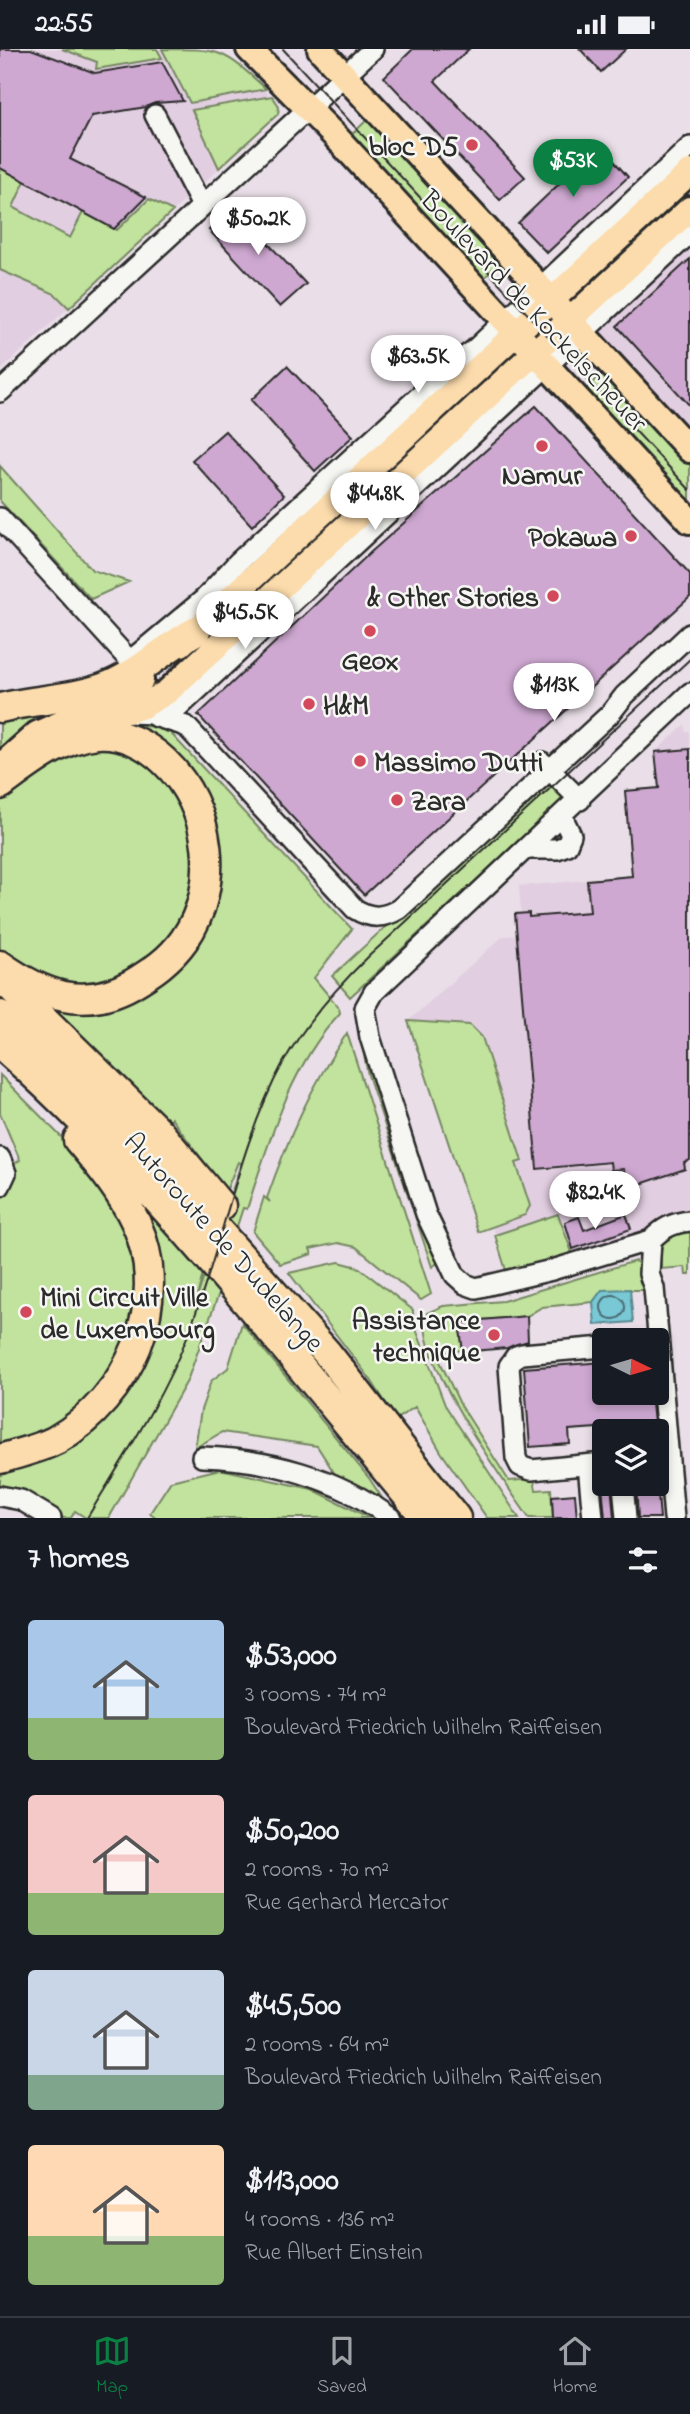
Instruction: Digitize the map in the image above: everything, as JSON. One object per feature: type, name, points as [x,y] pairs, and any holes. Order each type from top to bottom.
[{"type":"highway","points":[[0,708],[37,700],[72,697],[104,688],[138,671],[164,649],[196,631]]},
{"type":"highway","points":[[0,783],[70,740],[99,734],[128,738],[146,746],[172,768],[183,783],[197,807],[205,833],[207,863],[205,888],[198,914],[184,941],[158,969],[123,988],[100,997],[63,997],[41,990],[0,965]]},
{"type":"highway","points":[[0,976],[159,1132],[281,1282],[327,1353]]},
{"type":"highway","name":"Autoroute de Dudelange","points":[[0,1015],[58,1066],[157,1162],[327,1353],[456,1518]]},
{"type":"highway","points":[[0,1459],[54,1441],[107,1398],[127,1370],[138,1343],[147,1309],[149,1280],[137,1225],[115,1184],[1,1045]]},
{"type":"highway","name":"Autoroute de Dudelange","points":[[1,1045],[94,1131],[149,1189],[259,1315],[426,1518]]},
{"type":"main road","name":"Boulevard de Kockelscheuer","points":[[249,49],[309,108],[690,521]]},
{"type":"main road","name":"Boulevard de Kockelscheuer","points":[[320,49],[690,450]]},
{"type":"main road","points":[[0,767],[37,734],[108,703],[140,681],[350,489],[510,326],[547,292],[656,204],[689,156]]},
{"type":"main road","points":[[0,783],[42,745],[70,729],[127,713],[167,692],[471,412],[541,360],[690,209]]},
{"type":"street","points":[[0,392],[373,49]]},
{"type":"street","points":[[155,115],[202,207]]},
{"type":"street","points":[[547,292],[689,156]]},
{"type":"street","points":[[577,325],[602,314],[690,233]]},
{"type":"street","points":[[37,700],[83,688],[130,661],[204,599],[238,562],[402,412],[486,339],[510,326]]},
{"type":"street","points":[[127,713],[168,713],[182,703],[369,533],[541,360]]},
{"type":"street","points":[[350,489],[402,412]]},
{"type":"street","points":[[369,533],[386,509],[457,437],[471,412]]},
{"type":"street","points":[[369,533],[379,498]]},
{"type":"street","points":[[0,518],[130,661]]},
{"type":"street","points":[[182,703],[186,726],[355,909],[375,916],[387,916],[399,909],[546,766],[600,708],[624,696],[690,635]]},
{"type":"street","points":[[690,692],[580,800],[374,992],[365,1008],[370,1037],[426,1214],[455,1275],[465,1284],[476,1288],[502,1284],[651,1247],[673,1223],[690,1221]]},
{"type":"street","points":[[127,713],[186,726]]},
{"type":"street","points":[[546,766],[580,800]]},
{"type":"street","points":[[0,1158],[6,1173],[0,1186]]},
{"type":"street","points":[[651,1247],[657,1263],[658,1282],[654,1288],[656,1328]]},
{"type":"street","points":[[592,1348],[522,1354],[516,1356],[509,1366],[516,1458],[520,1466],[531,1470],[592,1464]]},
{"type":"street","points":[[202,1457],[253,1461],[295,1471],[330,1483],[391,1518]]},
{"type":"street","points":[[669,1493],[674,1518]]},
{"type":"street","points":[[0,1496],[21,1500],[51,1518]]},
{"type":"street","points":[[593,1518],[594,1496]]},
{"type":"street","points":[[624,1496],[626,1518]]},
{"type":"shaded area","points":[[0,49],[215,49],[251,74],[279,106],[278,114],[0,371]]},
{"type":"shaded area","points":[[690,240],[690,427],[684,432],[604,342],[603,326]]},
{"type":"shaded area","points":[[685,724],[686,732],[690,732],[690,1214],[664,1218],[644,1234],[508,1277],[493,1227],[525,1215],[530,1205],[516,1163],[522,1162],[470,1025],[408,1021],[503,936],[517,935],[521,913],[519,886],[632,876],[625,791],[659,788],[655,752]]},
{"type":"green space","points":[[62,49],[157,49],[162,58],[96,69],[97,62]]},
{"type":"green space","points":[[162,49],[220,54],[240,66],[266,89],[190,103]]},
{"type":"green space","points":[[272,96],[279,106],[278,114],[219,168],[192,110]]},
{"type":"green space","points":[[368,119],[504,258],[484,278],[381,166],[347,139]]},
{"type":"green space","points":[[0,168],[25,181],[13,207],[70,238],[83,212],[117,230],[149,199],[173,211],[69,308],[55,294],[0,270]]},
{"type":"green space","points":[[603,373],[661,436],[690,459],[690,501],[664,473],[644,460],[582,393]]},
{"type":"green space","points":[[0,466],[92,570],[129,582],[91,599],[0,501]]},
{"type":"green space","points":[[57,706],[0,750],[0,716]]},
{"type":"green space","points":[[164,726],[352,929],[314,978],[339,1008],[340,1013],[307,1057],[283,1106],[247,1209],[243,1208],[216,1290],[219,1293],[187,1381],[109,1518],[86,1518],[75,1511],[71,1518],[58,1518],[0,1488],[0,1469],[139,1364],[141,1200],[203,1274],[195,1304],[241,1163],[238,1162],[226,1191],[171,1118],[164,1125],[54,1011],[60,1007],[130,999],[154,987],[193,947],[205,809],[110,727]]},
{"type":"green space","points":[[77,746],[129,747],[171,781],[197,844],[189,908],[172,940],[144,965],[90,987],[59,985],[30,973],[0,951],[0,797]]},
{"type":"green space","points":[[547,784],[566,797],[350,997],[332,976],[538,786]]},
{"type":"green space","points":[[358,1008],[443,1259],[432,1267],[368,1075],[355,1009]]},
{"type":"green space","points":[[408,1021],[470,1025],[482,1037],[522,1161],[516,1163],[530,1206],[525,1215],[478,1232]]},
{"type":"green space","points":[[347,1033],[431,1294],[421,1300],[356,1247],[338,1243],[310,1249],[312,1254],[280,1264],[253,1232],[264,1197],[270,1202],[267,1198],[301,1113]]},
{"type":"green space","points":[[0,1075],[89,1165],[135,1248],[138,1308],[107,1381],[64,1424],[0,1454],[0,1198],[12,1185],[11,1166],[20,1160],[0,1113]]},
{"type":"green space","points":[[558,1214],[574,1258],[508,1277],[495,1235]]},
{"type":"green space","points":[[690,1228],[690,1275],[686,1275],[685,1267],[661,1269],[660,1251],[665,1239]]},
{"type":"green space","points":[[635,1261],[642,1266],[644,1290],[602,1290],[593,1302],[542,1307],[527,1316],[459,1322],[463,1350],[436,1353],[460,1404],[509,1481],[534,1479],[536,1490],[551,1489],[553,1518],[529,1518],[482,1448],[446,1386],[433,1357],[426,1332],[427,1313],[443,1306],[503,1301]]},
{"type":"green space","points":[[339,1262],[358,1267],[413,1310],[413,1321],[445,1405],[519,1518],[487,1518],[441,1452],[415,1407],[396,1419],[371,1380],[289,1273]]},
{"type":"green space","points":[[242,1323],[369,1478],[382,1498],[335,1474],[317,1446],[222,1432],[195,1448],[201,1410],[211,1381],[228,1368]]},
{"type":"green space","points":[[220,1469],[312,1489],[370,1518],[157,1518],[150,1513],[171,1481]]},
{"type":"water","points":[[630,1289],[633,1322],[595,1325],[593,1302],[602,1290]]},
{"type":"building","points":[[0,49],[31,49],[95,73],[162,62],[183,101],[155,103],[92,116],[70,159],[146,197],[114,229],[0,168]]},
{"type":"building","name":"bloc D5","points":[[413,49],[469,49],[435,81],[525,177],[500,200],[384,77]]},
{"type":"building","points":[[580,49],[626,49],[601,72]]},
{"type":"building","points":[[600,145],[628,177],[547,253],[518,223]]},
{"type":"building","points":[[235,208],[306,284],[280,307],[209,230]]},
{"type":"building","points":[[690,259],[690,406],[617,326]]},
{"type":"building","points":[[287,366],[353,436],[315,471],[251,400]]},
{"type":"building","points":[[536,406],[690,574],[690,597],[364,895],[198,715],[371,552]]},
{"type":"building","points":[[225,431],[284,495],[252,526],[192,460]]},
{"type":"building","points":[[690,749],[690,1160],[684,1163],[685,1169],[626,1189],[624,1169],[611,1170],[610,1162],[537,1169],[515,914],[529,913],[529,917],[590,912],[587,880],[632,876],[625,791],[659,788],[655,752]]},
{"type":"building","points":[[626,1214],[631,1229],[573,1249],[565,1222],[579,1217],[584,1230]]},
{"type":"building","name":"Assistance technique","points":[[527,1316],[528,1341],[507,1348],[463,1352],[459,1322]]},
{"type":"building","points":[[592,1363],[592,1405],[652,1405],[654,1419],[592,1419],[592,1428],[569,1430],[570,1444],[530,1447],[524,1368]]},
{"type":"building","points":[[575,1494],[577,1518],[553,1518],[552,1496]]},
{"type":"building","points":[[603,1496],[612,1496],[614,1518],[605,1518]]},
{"type":"building","points":[[637,1496],[658,1496],[660,1518],[638,1518]]},
{"type":"tram line","points":[[283,49],[690,490]]},
{"type":"tram line","points":[[87,1518],[141,1430],[177,1361],[199,1303],[254,1128],[283,1063],[302,1033],[333,993],[369,956],[690,659]]},
{"type":"place","name":"bloc D5","points":[[472,145]]},
{"type":"place","name":"Namur","points":[[542,446]]},
{"type":"place","name":"Pokawa","points":[[631,536]]},
{"type":"place","name":"& Other Stories","points":[[553,596]]},
{"type":"place","name":"Geox","points":[[370,631]]},
{"type":"place","name":"H&M","points":[[309,704]]},
{"type":"place","name":"Massimo Dutti","points":[[360,761]]},
{"type":"place","name":"Zara","points":[[397,800]]},
{"type":"place","name":"Mini Circuit Ville de Luxembourg","points":[[26,1312]]},
{"type":"place","name":"Assistance technique","points":[[494,1335]]}]
